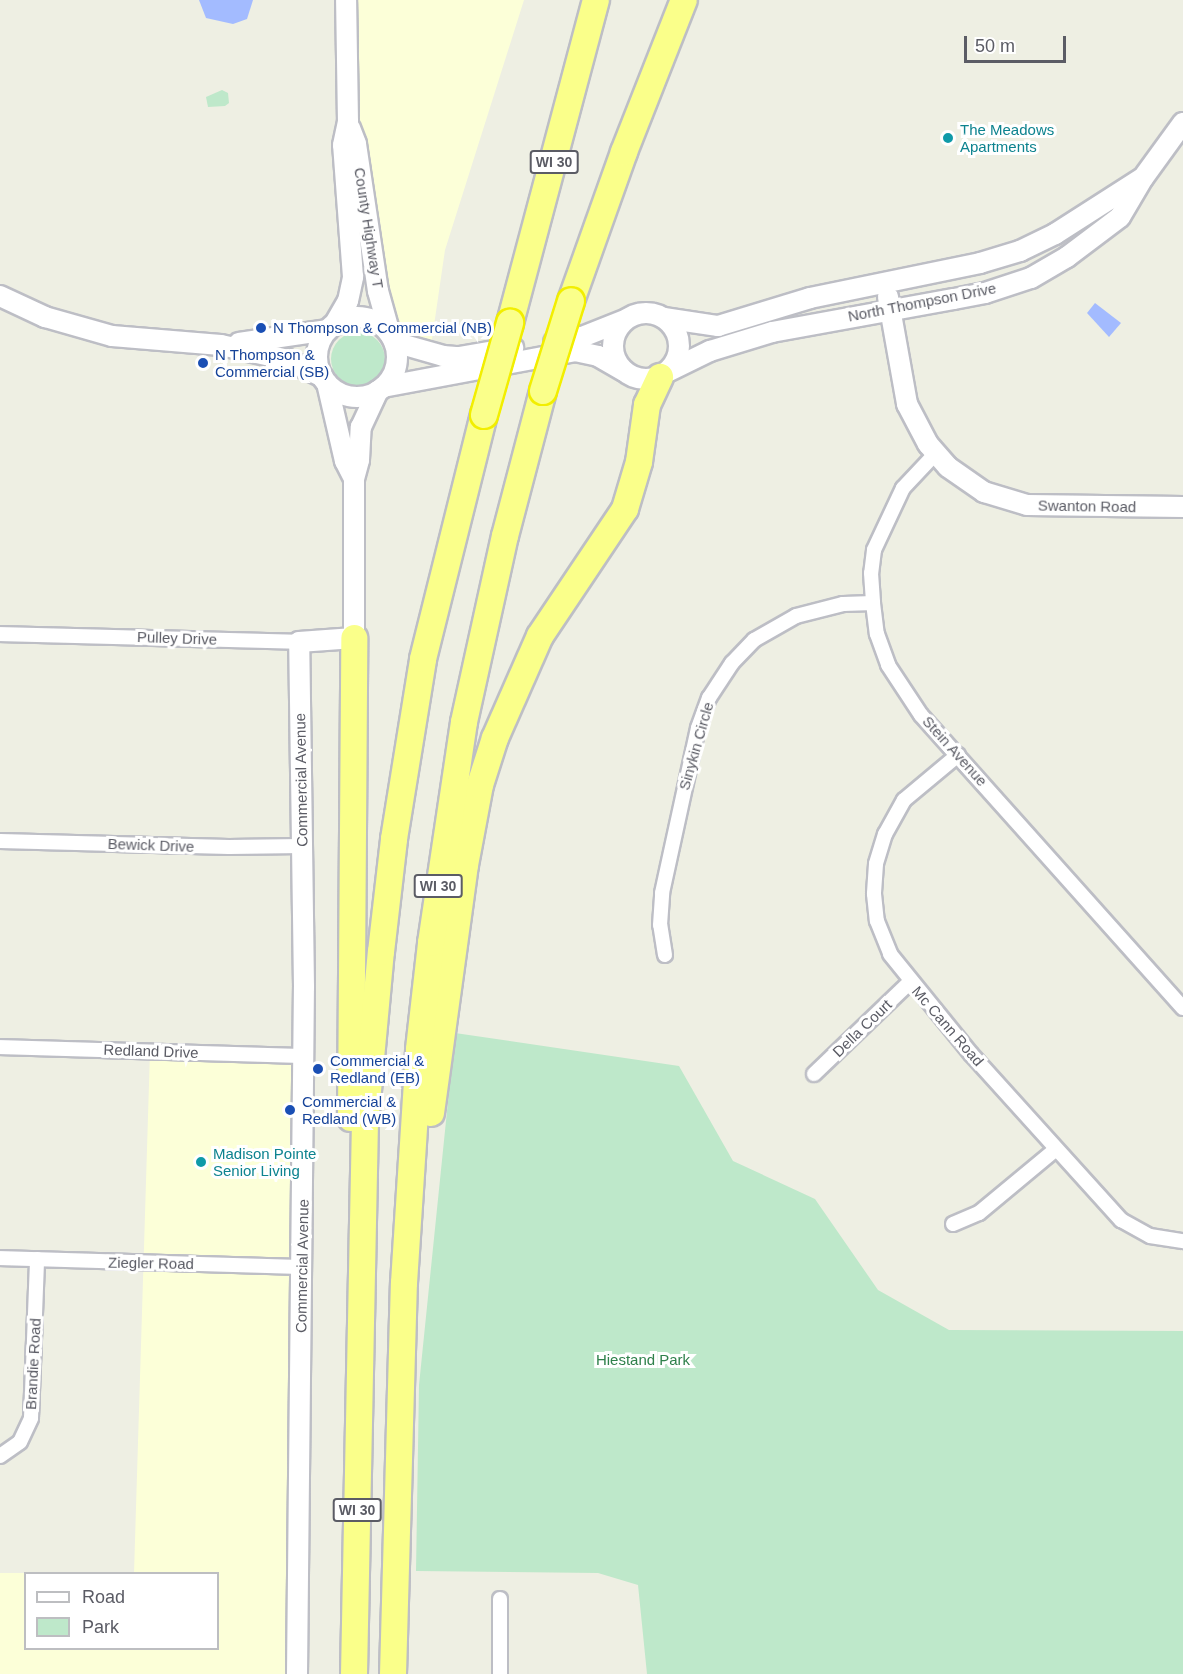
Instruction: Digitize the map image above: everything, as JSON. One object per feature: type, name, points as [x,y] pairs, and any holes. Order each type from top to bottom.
[{"type":"highway","name":"WI 30","points":[[354,1674],[365,1123],[394,839],[423,659],[484,415],[596,0]]},
{"type":"highway","name":"WI 30","points":[[393,1674],[400,1391],[419,1049],[446,831],[464,722],[505,536],[543,391],[571,302],[624,152],[684,0]]},
{"type":"highway","points":[[400,1391],[434,1084],[465,865],[480,785],[495,738],[540,636],[625,509],[639,462],[647,405],[664,374]]},
{"type":"highway","points":[[354,638],[351,1143],[359,1347]]},
{"type":"street","name":"County Highway T","points":[[331,328],[352,291],[354,265],[343,145],[348,122],[346,0]]},
{"type":"street","name":"County Highway T","points":[[348,122],[356,144],[378,291],[392,338]]},
{"type":"street","name":"North Thompson Drive","points":[[664,374],[710,351],[771,332],[986,293],[1030,278],[1067,257],[1120,217],[1143,178],[1183,123]]},
{"type":"street","name":"North Thompson Drive","points":[[664,318],[718,327],[810,298],[980,263],[1020,251],[1055,234],[1143,178]]},
{"type":"street","name":"Swanton Road","points":[[886,282],[907,404],[928,444],[948,467],[984,492],[1027,505],[1183,507]]},
{"type":"street","points":[[0,296],[45,317],[112,336],[221,345],[288,360],[325,380],[342,394],[361,397],[381,389],[575,351],[598,356],[641,380],[664,374],[679,354],[680,344],[677,333],[664,318],[645,313],[582,337],[459,357],[443,356],[392,338],[380,324],[367,319],[346,319],[331,328],[221,345]]},
{"type":"street","points":[[624,371],[613,351],[614,339],[625,320]]},
{"type":"street","points":[[331,328],[319,349],[318,363],[325,380],[345,461],[354,479]]},
{"type":"street","points":[[354,638],[354,479],[359,460],[363,420],[381,389],[392,377],[396,365],[392,338]]},
{"type":"street","name":"Stein Avenue","points":[[936,453],[903,488],[877,541],[871,573],[873,603],[881,649],[895,677],[921,715],[1183,1008]]},
{"type":"street","name":"Sinykin Circle","points":[[665,955],[660,925],[662,892],[698,728],[709,698],[732,663],[762,635],[796,616],[843,604],[873,603]]},
{"type":"street","name":"Pulley Drive","points":[[0,634],[299,642],[354,638]]},
{"type":"street","name":"Commercial Avenue","points":[[297,1674],[303,1056],[299,642]]},
{"type":"street","name":"Mc Cann Road","points":[[958,755],[904,800],[885,834],[876,864],[874,894],[877,921],[890,954],[910,982],[1121,1220],[1150,1236],[1183,1241]]},
{"type":"street","name":"Bewick Drive","points":[[0,841],[229,847],[302,846]]},
{"type":"street","name":"Della Court","points":[[814,1074],[910,982]]},
{"type":"street","name":"Redland Drive","points":[[0,1047],[303,1056]]},
{"type":"street","points":[[953,1224],[979,1213],[1056,1149]]},
{"type":"street","name":"Ziegler Road","points":[[0,1258],[302,1267]]},
{"type":"street","name":"Brandie Road","points":[[0,1456],[20,1442],[31,1418],[38,1259]]},
{"type":"street","points":[[500,1599],[500,1674]]},
{"type":"shaded area","points":[[346,0],[524,0],[445,250],[430,353],[394,342],[356,144]]},
{"type":"shaded area","points":[[150,1051],[303,1056],[297,1674],[0,1674],[0,1573],[24,1573],[24,1650],[219,1650],[219,1572],[134,1572]]},
{"type":"green space","points":[[222,90],[228,93],[229,103],[225,106],[208,107],[206,97]]},
{"type":"green space","points":[[353,332],[363,332],[373,336],[381,344],[385,359],[381,374],[373,382],[363,386],[353,386],[343,382],[335,374],[331,364],[331,354],[335,344],[343,336]]},
{"type":"green space","name":"Hiestand Park","points":[[455,1033],[679,1066],[733,1161],[815,1199],[878,1290],[949,1330],[1183,1331],[1183,1674],[647,1674],[638,1585],[598,1573],[416,1571],[419,1385]]},
{"type":"water","points":[[199,0],[253,0],[247,19],[233,24],[206,18]]},
{"type":"water","points":[[1095,303],[1121,323],[1109,337],[1087,313]]},
{"type":"place","name":"The Meadows Apartments","points":[[948,138]]},
{"type":"place","name":"N Thompson & Commercial (NB)","points":[[261,328]]},
{"type":"place","name":"N Thompson & Commercial (SB)","points":[[203,363]]},
{"type":"place","name":"Commercial & Redland (EB)","points":[[318,1069]]},
{"type":"place","name":"Commercial & Redland (WB)","points":[[290,1110]]},
{"type":"place","name":"Madison Pointe Senior Living","points":[[201,1162]]}]
